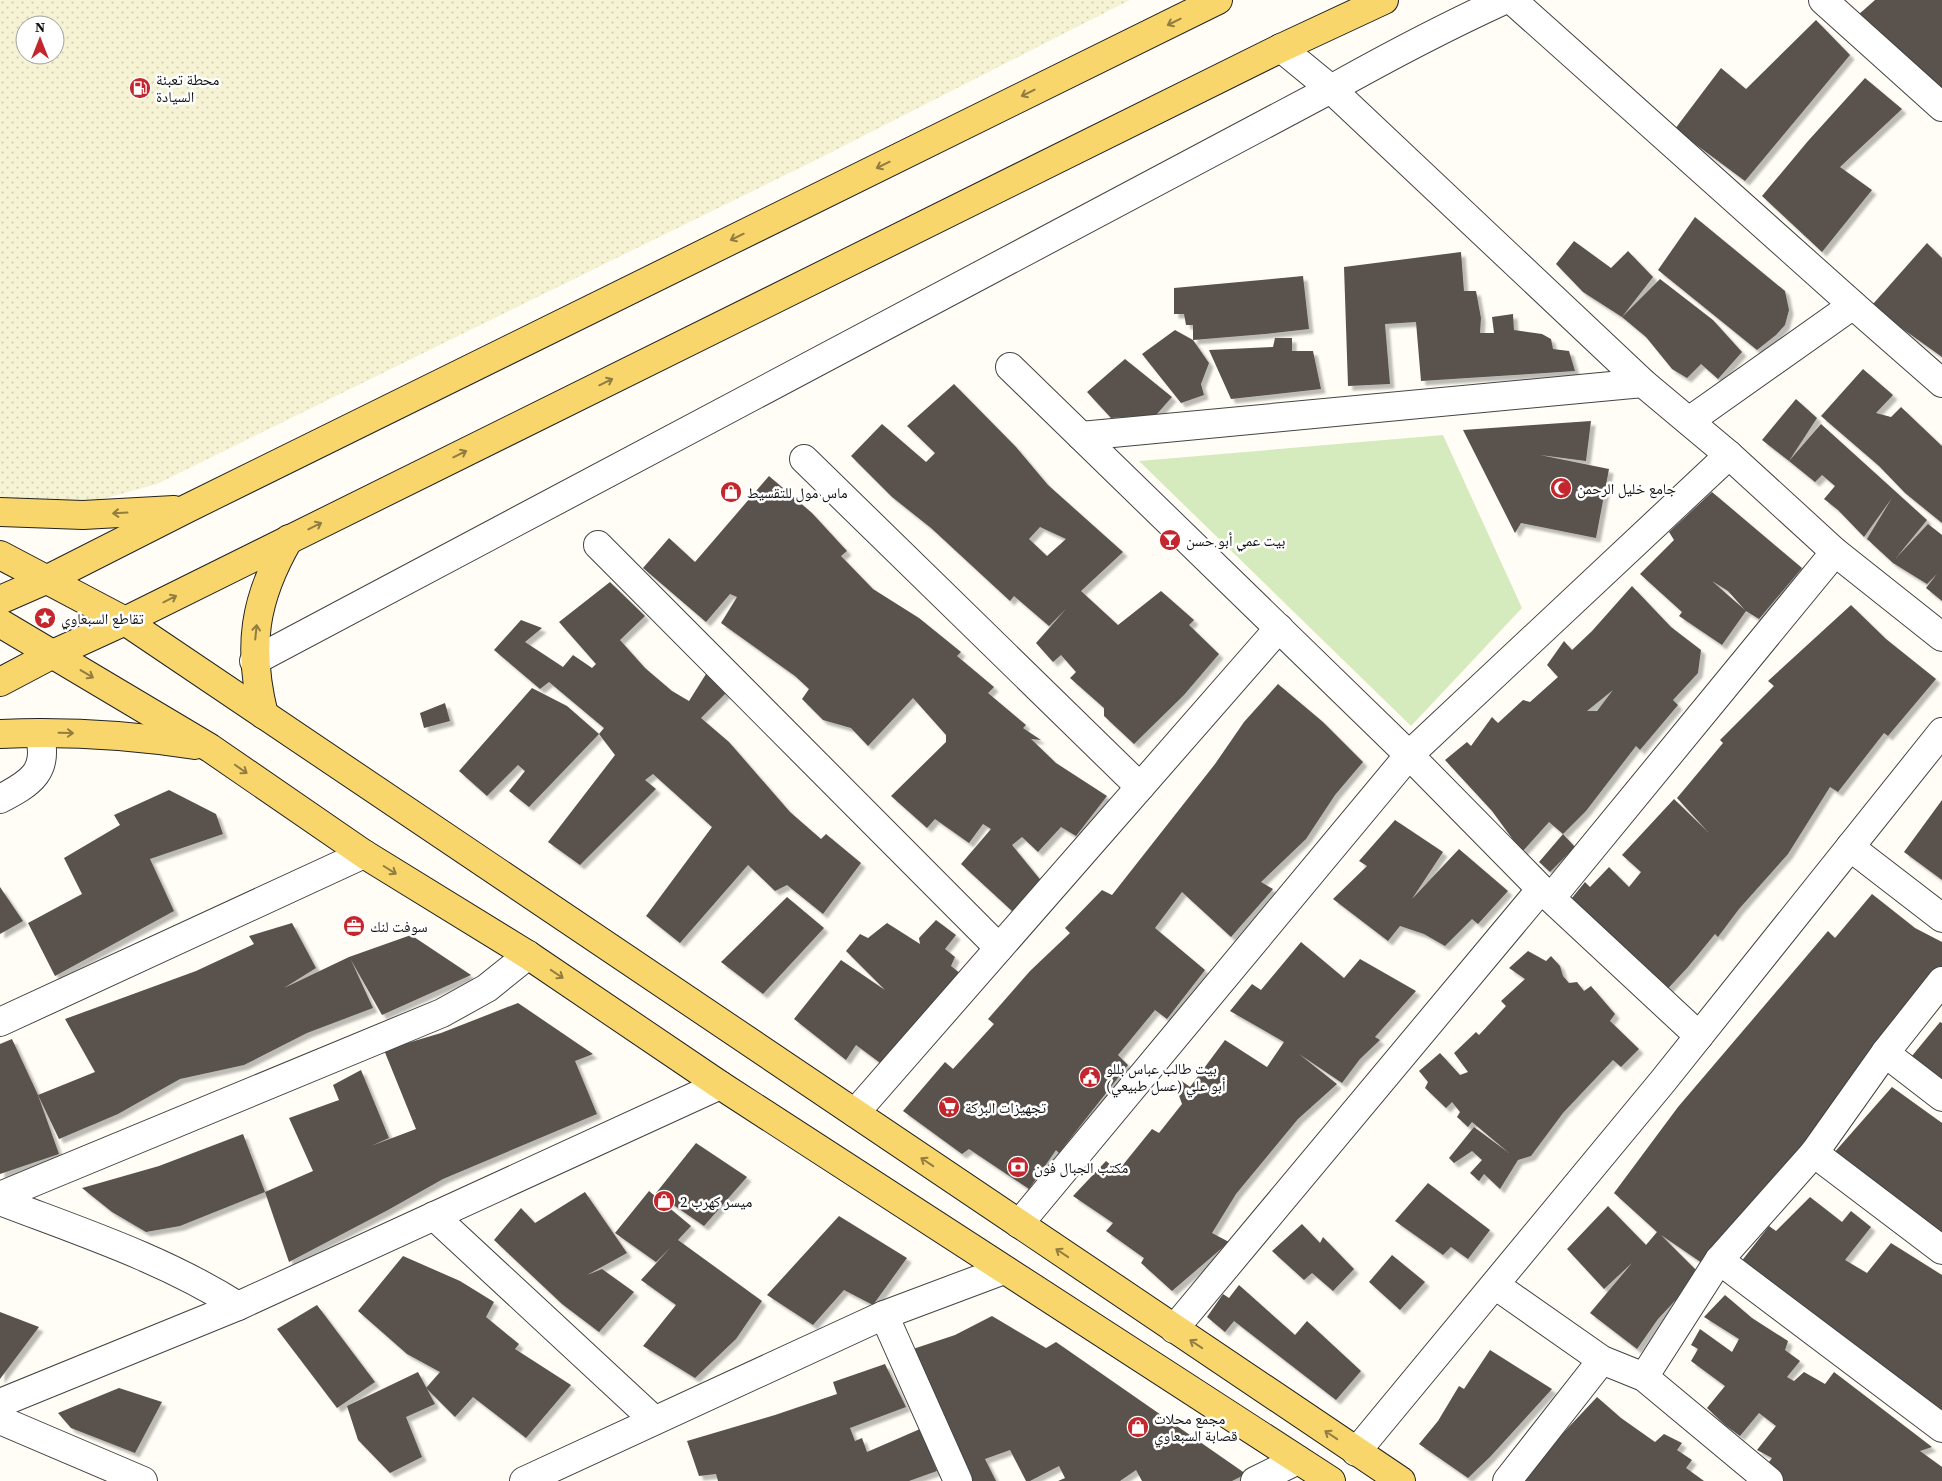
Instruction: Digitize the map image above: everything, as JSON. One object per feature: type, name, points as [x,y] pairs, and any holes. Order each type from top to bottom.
[{"type":"main road","points":[[0,600],[48,580],[186,509],[1218,0]]},
{"type":"main road","points":[[0,682],[53,654],[124,622],[1281,48],[1384,0]]},
{"type":"main road","points":[[0,512],[83,515],[186,509]]},
{"type":"main road","points":[[264,715],[254,661],[255,634],[267,583],[276,561],[289,539]]},
{"type":"main road","points":[[0,554],[124,622],[1401,1481]]},
{"type":"main road","points":[[0,623],[210,748],[364,854],[528,955],[720,1085],[1330,1481]]},
{"type":"main road","points":[[0,734],[39,732],[96,734],[153,739],[210,748]]},
{"type":"street","points":[[254,661],[1432,34],[1504,0]]},
{"type":"street","points":[[1512,0],[1852,305],[1942,383]]},
{"type":"street","points":[[1823,0],[1942,107]]},
{"type":"street","points":[[1281,48],[1331,89],[1643,383],[1729,455],[1835,552],[1942,637]]},
{"type":"street","points":[[1689,421],[1852,305]]},
{"type":"street","points":[[1010,367],[1409,755],[1546,894],[1699,1036]]},
{"type":"street","points":[[1081,436],[1643,383]]},
{"type":"street","points":[[1019,1224],[1409,755],[1729,455]]},
{"type":"street","points":[[804,459],[1140,787]]},
{"type":"street","points":[[598,545],[999,948]]},
{"type":"street","points":[[1174,1329],[1835,552]]},
{"type":"street","points":[[855,1113],[1279,628]]},
{"type":"street","points":[[0,799],[24,786],[37,771],[42,752],[39,732]]},
{"type":"street","points":[[1356,1452],[1699,1036],[1942,732]]},
{"type":"street","points":[[1850,847],[1942,918]]},
{"type":"street","points":[[0,1022],[364,854]]},
{"type":"street","points":[[0,1196],[442,1013],[487,988],[528,955]]},
{"type":"street","points":[[1644,1376],[1719,1260],[1814,1153],[1884,1053],[1942,981]]},
{"type":"street","points":[[1884,1053],[1942,1096]]},
{"type":"street","points":[[0,1403],[238,1306],[720,1085]]},
{"type":"street","points":[[1814,1153],[1942,1250]]},
{"type":"street","points":[[0,1201],[170,1267],[205,1285],[238,1306]]},
{"type":"street","points":[[434,1216],[654,1420]]},
{"type":"street","points":[[1719,1260],[1942,1428]]},
{"type":"street","points":[[524,1481],[884,1315],[1004,1270]]},
{"type":"street","points":[[1495,1285],[1602,1360],[1644,1376],[1769,1481]]},
{"type":"street","points":[[884,1315],[958,1481]]},
{"type":"street","points":[[1507,1481],[1602,1360]]},
{"type":"street","points":[[0,1420],[143,1481]]},
{"type":"street","points":[[1256,1481],[1298,1460]]},
{"type":"shaded area","points":[[0,0],[1130,0],[822,157],[157,484],[62,510],[0,499]]},
{"type":"green space","points":[[1443,435],[1522,608],[1411,726],[1139,461]]},
{"type":"building","points":[[1875,0],[1942,0],[1942,89],[1858,15]]},
{"type":"building","points":[[1816,20],[1850,55],[1745,181],[1675,129],[1721,68],[1746,89]]},
{"type":"building","points":[[1865,78],[1902,109],[1840,167],[1872,190],[1822,252],[1762,196],[1808,141]]},
{"type":"building","points":[[1695,217],[1785,291],[1789,310],[1785,325],[1757,350],[1658,270]]},
{"type":"building","points":[[1574,241],[1611,268],[1628,251],[1653,277],[1622,317],[1583,292],[1556,264]]},
{"type":"building","points":[[1927,243],[1942,258],[1942,357],[1900,327],[1873,304]]},
{"type":"building","points":[[1461,252],[1464,291],[1476,291],[1481,318],[1480,333],[1494,333],[1492,317],[1513,314],[1514,330],[1542,334],[1551,339],[1553,349],[1569,351],[1575,371],[1421,381],[1416,322],[1385,324],[1390,384],[1348,386],[1344,267]]},
{"type":"building","points":[[1303,276],[1309,329],[1193,340],[1193,325],[1186,325],[1184,314],[1174,314],[1174,288]]},
{"type":"building","points":[[1660,279],[1713,320],[1742,352],[1718,379],[1701,364],[1687,378],[1672,369],[1646,337],[1622,317]]},
{"type":"building","points":[[1175,330],[1193,340],[1209,363],[1201,384],[1204,395],[1181,403],[1142,354]]},
{"type":"building","points":[[1275,338],[1292,338],[1292,351],[1313,351],[1321,389],[1231,399],[1209,350],[1273,347]]},
{"type":"building","points":[[1125,359],[1172,397],[1156,415],[1111,418],[1087,392]]},
{"type":"building","points":[[1863,369],[1893,395],[1876,413],[1891,417],[1901,407],[1942,446],[1942,523],[1905,493],[1879,466],[1821,416]]},
{"type":"building","points":[[954,384],[1016,447],[1048,485],[1123,552],[1081,591],[1118,625],[1161,591],[1194,620],[1189,625],[1219,654],[1184,695],[1134,744],[1104,716],[1104,708],[1070,678],[1076,672],[1061,655],[1053,662],[1036,643],[1066,609],[1049,626],[1014,596],[1010,601],[931,528],[892,497],[851,456],[882,424],[926,462],[935,453],[907,426]],"holes":[[[1040,527],[1066,539],[1047,556],[1029,539]]]},
{"type":"building","points":[[1796,399],[1817,418],[1789,461],[1762,440]]},
{"type":"building","points":[[1591,421],[1586,461],[1540,455],[1609,469],[1596,538],[1521,523],[1515,533],[1463,430]]},
{"type":"building","points":[[1821,424],[1927,520],[1896,558],[1928,524],[1942,535],[1942,601],[1926,588],[1937,574],[1927,584],[1893,563],[1867,539],[1892,498],[1864,537],[1838,510],[1824,499],[1835,486],[1822,475],[1815,482],[1789,461]]},
{"type":"building","points":[[769,476],[812,513],[847,551],[841,556],[873,589],[919,618],[961,652],[957,656],[994,687],[988,693],[1026,725],[1023,728],[1041,740],[1031,739],[1056,763],[1107,796],[1076,836],[1061,827],[1038,852],[1022,837],[1012,845],[1043,883],[1012,911],[961,864],[991,829],[983,824],[969,843],[935,819],[927,828],[891,796],[946,742],[946,735],[913,698],[868,746],[851,728],[823,720],[802,699],[809,689],[795,676],[721,623],[737,597],[730,594],[706,622],[643,568],[669,538],[695,562]]},
{"type":"building","points":[[1712,492],[1802,568],[1759,619],[1746,611],[1722,645],[1679,616],[1682,612],[1640,574],[1674,540],[1669,532]],"holes":[[[1712,581],[1728,591],[1745,610]]]},
{"type":"building","points":[[610,582],[645,616],[620,640],[645,668],[672,691],[689,701],[706,674],[730,689],[701,718],[729,742],[790,812],[821,839],[826,834],[861,863],[823,914],[787,885],[775,891],[748,865],[680,943],[646,916],[712,827],[653,774],[645,780],[656,789],[580,865],[548,842],[615,755],[599,734],[604,728],[549,682],[540,689],[494,650],[521,620],[542,628],[525,642],[563,667],[573,655],[592,668],[596,664],[559,622]]},
{"type":"building","points":[[1632,586],[1671,627],[1701,650],[1698,673],[1673,700],[1678,705],[1640,750],[1636,746],[1586,811],[1563,834],[1549,822],[1522,852],[1492,811],[1445,760],[1467,742],[1471,746],[1492,717],[1498,723],[1523,700],[1530,702],[1558,677],[1547,665],[1564,641],[1572,650],[1592,631]],"holes":[[[1613,690],[1597,711],[1587,711]]]},
{"type":"building","points":[[1851,605],[1886,639],[1936,679],[1888,736],[1884,733],[1838,792],[1830,787],[1788,854],[1739,909],[1718,937],[1715,934],[1662,995],[1567,904],[1585,882],[1590,887],[1609,867],[1629,887],[1641,872],[1622,855],[1674,799],[1708,832],[1677,798],[1723,743],[1720,740],[1774,686],[1768,681]]},
{"type":"building","points":[[1278,684],[1323,722],[1363,762],[1335,795],[1306,839],[1261,882],[1273,889],[1231,937],[1182,892],[1155,928],[1205,970],[1167,1019],[1155,1010],[1118,1055],[1128,1065],[1059,1153],[1056,1150],[1029,1189],[969,1149],[962,1154],[903,1111],[945,1062],[953,1069],[994,1024],[988,1019],[1030,971],[1070,933],[1065,928],[1102,890],[1112,895],[1215,764],[1244,722]]},
{"type":"building","points":[[532,688],[567,706],[599,734],[529,807],[509,791],[525,771],[518,765],[487,796],[459,771]]},
{"type":"building","points":[[445,703],[450,721],[424,728],[420,713]]},
{"type":"building","points":[[169,790],[216,814],[223,834],[150,859],[174,911],[55,976],[28,923],[82,894],[64,858],[120,825],[114,815]]},
{"type":"building","points":[[1942,800],[1942,880],[1904,852]]},
{"type":"building","points":[[1395,820],[1443,852],[1412,899],[1459,849],[1508,891],[1478,924],[1472,919],[1445,946],[1424,934],[1400,926],[1388,941],[1333,899],[1367,866],[1359,861]]},
{"type":"building","points":[[1563,834],[1575,847],[1550,872],[1539,862]]},
{"type":"building","points":[[0,887],[23,921],[0,934]]},
{"type":"building","points":[[1872,894],[1915,928],[1942,942],[1942,971],[1842,1101],[1702,1263],[1661,1235],[1700,1274],[1658,1319],[1637,1349],[1590,1313],[1632,1263],[1604,1289],[1567,1249],[1608,1206],[1646,1245],[1657,1232],[1614,1193],[1678,1107],[1828,931],[1835,938]]},
{"type":"building","points":[[787,897],[824,928],[763,994],[721,962]]},
{"type":"building","points":[[936,920],[956,935],[945,949],[955,957],[951,966],[961,974],[883,1065],[856,1045],[846,1060],[794,1019],[841,960],[885,990],[846,951],[860,934],[868,938],[887,923],[920,944],[919,938]]},
{"type":"building","points":[[292,923],[316,968],[284,988],[349,957],[411,935],[471,975],[382,1015],[351,960],[373,1008],[307,1033],[244,1065],[180,1079],[118,1114],[59,1139],[38,1095],[95,1072],[65,1019],[196,971],[254,944],[249,936]]},
{"type":"building","points":[[1301,942],[1344,978],[1360,959],[1416,991],[1375,1037],[1380,1040],[1360,1059],[1342,1083],[1299,1054],[1337,1084],[1298,1119],[1236,1194],[1212,1233],[1229,1242],[1172,1291],[1141,1263],[1144,1258],[1106,1231],[1113,1223],[1073,1196],[1106,1161],[1118,1171],[1152,1129],[1159,1133],[1182,1104],[1177,1090],[1179,1079],[1190,1087],[1225,1040],[1267,1067],[1284,1042],[1230,1011],[1252,984],[1261,990]]},
{"type":"building","points":[[1528,951],[1546,961],[1551,956],[1560,966],[1563,976],[1569,983],[1577,982],[1584,991],[1591,986],[1615,1014],[1610,1021],[1639,1049],[1621,1067],[1613,1060],[1563,1113],[1531,1156],[1518,1160],[1500,1189],[1484,1174],[1479,1181],[1470,1173],[1482,1160],[1472,1151],[1454,1163],[1449,1158],[1474,1127],[1509,1153],[1472,1122],[1468,1127],[1457,1117],[1460,1112],[1452,1102],[1446,1108],[1425,1088],[1428,1082],[1419,1071],[1440,1053],[1460,1075],[1468,1072],[1454,1053],[1476,1032],[1479,1035],[1506,1006],[1501,1001],[1525,979],[1509,968]]},
{"type":"building","points":[[518,1003],[593,1054],[575,1061],[597,1114],[443,1179],[289,1262],[265,1192],[313,1171],[289,1118],[339,1100],[333,1085],[361,1070],[389,1138],[371,1146],[416,1129],[384,1050],[441,1033]]},
{"type":"building","points":[[1940,1022],[1942,1023],[1942,1089],[1907,1062]]},
{"type":"building","points":[[12,1039],[38,1095],[59,1154],[0,1174],[0,1044]]},
{"type":"building","points":[[1892,1087],[1942,1123],[1942,1234],[1833,1154]]},
{"type":"building","points":[[243,1134],[265,1192],[180,1226],[146,1232],[112,1212],[82,1188],[159,1166]]},
{"type":"building","points":[[696,1143],[747,1177],[704,1226],[656,1193]]},
{"type":"building","points":[[1428,1183],[1490,1230],[1468,1259],[1451,1247],[1443,1255],[1395,1221]]},
{"type":"building","points":[[649,1191],[691,1226],[678,1240],[762,1301],[736,1339],[695,1378],[643,1346],[676,1305],[641,1280],[671,1247],[656,1262],[615,1233]]},
{"type":"building","points":[[585,1192],[627,1253],[587,1275],[602,1269],[634,1292],[599,1332],[562,1304],[494,1240],[521,1208],[535,1223]]},
{"type":"building","points":[[1810,1197],[1842,1222],[1851,1211],[1871,1227],[1845,1260],[1867,1273],[1891,1243],[1942,1275],[1942,1421],[1737,1267],[1769,1226],[1776,1231]]},
{"type":"building","points":[[839,1216],[907,1258],[873,1305],[844,1290],[813,1325],[767,1295]]},
{"type":"building","points":[[1302,1224],[1320,1243],[1323,1237],[1354,1269],[1333,1291],[1312,1273],[1304,1280],[1272,1251]]},
{"type":"building","points":[[1392,1255],[1425,1282],[1400,1310],[1369,1282]]},
{"type":"building","points":[[403,1256],[460,1281],[494,1302],[486,1317],[519,1344],[515,1349],[571,1385],[526,1438],[473,1397],[455,1417],[426,1388],[440,1372],[407,1354],[358,1311]]},
{"type":"building","points":[[1239,1285],[1295,1335],[1307,1321],[1361,1371],[1336,1400],[1234,1321],[1225,1332],[1207,1317],[1223,1294],[1229,1298]]},
{"type":"building","points":[[1725,1295],[1752,1318],[1788,1341],[1785,1350],[1800,1361],[1787,1377],[1794,1381],[1804,1372],[1825,1384],[1834,1372],[1932,1447],[1920,1451],[1942,1467],[1942,1481],[1777,1481],[1763,1470],[1772,1458],[1757,1450],[1776,1426],[1759,1413],[1740,1436],[1725,1425],[1707,1408],[1725,1386],[1691,1361],[1698,1349],[1691,1345],[1700,1329],[1732,1352],[1739,1339],[1704,1317]]},
{"type":"building","points":[[317,1305],[375,1382],[337,1408],[277,1329]]},
{"type":"building","points":[[0,1312],[39,1327],[0,1379]]},
{"type":"building","points":[[992,1316],[1046,1348],[1056,1342],[1246,1474],[1232,1481],[1142,1481],[1136,1470],[1120,1481],[1058,1481],[1065,1478],[1059,1466],[1030,1481],[1026,1481],[1010,1450],[985,1459],[996,1481],[971,1481],[913,1349],[955,1335]]},
{"type":"building","points":[[1490,1350],[1552,1389],[1490,1457],[1468,1478],[1419,1444],[1438,1421],[1459,1386],[1464,1389]]},
{"type":"building","points":[[885,1364],[906,1407],[850,1428],[855,1441],[862,1438],[867,1452],[920,1429],[937,1471],[909,1481],[718,1481],[716,1474],[699,1476],[687,1441],[775,1415],[837,1394],[833,1382]]},
{"type":"building","points":[[418,1372],[435,1404],[406,1417],[422,1457],[390,1473],[358,1440],[347,1406]]},
{"type":"building","points":[[119,1388],[162,1402],[135,1453],[71,1428],[58,1413]]},
{"type":"building","points":[[1597,1397],[1621,1418],[1655,1442],[1664,1434],[1682,1443],[1677,1450],[1692,1460],[1686,1468],[1704,1481],[1521,1481]]},
{"type":"place","name":"محطة تعبئة السيادة","points":[[140,88]]},
{"type":"place","name":"جامع خليل الرحمن","points":[[1561,488]]},
{"type":"place","name":"ماس مول للتقسيط","points":[[731,492]]},
{"type":"place","name":"بيت عمي أبو حسن","points":[[1170,540]]},
{"type":"place","name":"تقاطع السبعاوي","points":[[45,618]]},
{"type":"place","name":"سوفت لنك","points":[[354,926]]},
{"type":"place","name":"بيت طالب عباس بللو أبو علي (عسل طبيعي)","points":[[1090,1077]]},
{"type":"place","name":"تجهيزات البركة","points":[[949,1107]]},
{"type":"place","name":"مكتب الجبال فون","points":[[1018,1167]]},
{"type":"place","name":"ميسر كهرب 2","points":[[664,1201]]},
{"type":"place","name":"مجمع محلات قصابة السبعاوي","points":[[1138,1427]]}]
